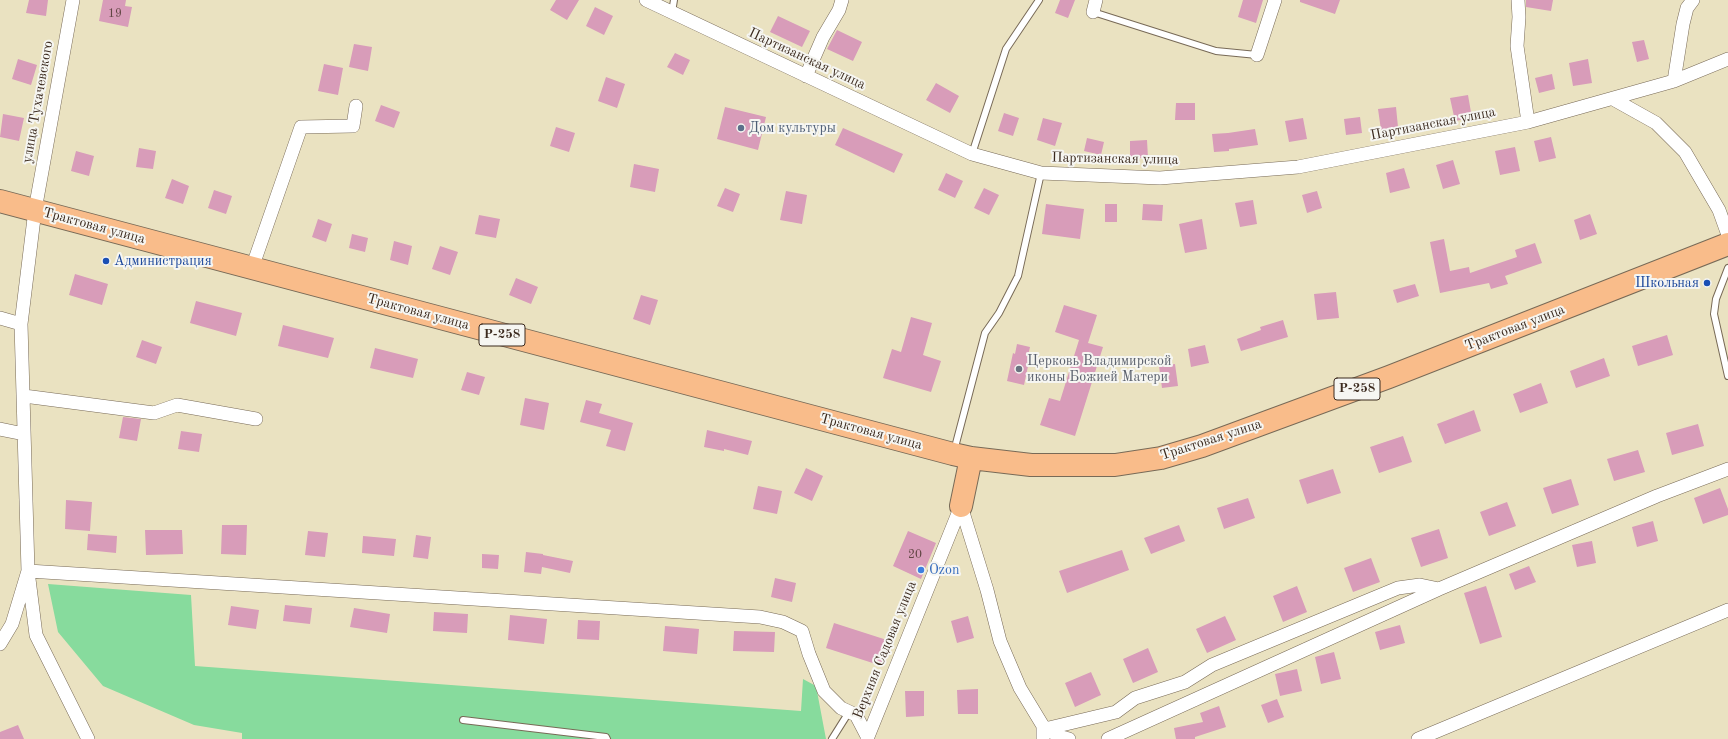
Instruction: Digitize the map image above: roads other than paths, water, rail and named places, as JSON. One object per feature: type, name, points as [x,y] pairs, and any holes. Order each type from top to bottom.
[{"type":"highway","name":"Трактовая улица","points":[[0,201],[962,456],[1031,466],[1115,465],[1161,458],[1202,446],[1389,377],[1728,244]]},
{"type":"highway","points":[[961,506],[962,456]]},
{"type":"street","name":"улица Тухачевского","points":[[28,571],[21,324],[35,210],[73,0]]},
{"type":"street","name":"Партизанская улица","points":[[646,0],[673,6],[806,76],[972,154],[1041,173],[1160,178],[1298,167],[1528,122],[1674,81],[1728,59]]},
{"type":"street","points":[[806,76],[823,37],[839,10],[842,0]]},
{"type":"street","points":[[1257,55],[1275,0]]},
{"type":"street","points":[[1518,0],[1519,17],[1516,46],[1528,122]]},
{"type":"street","points":[[1674,81],[1683,24],[1687,8],[1693,0]]},
{"type":"street","points":[[1613,99],[1656,123],[1685,152],[1719,210],[1728,235]]},
{"type":"street","points":[[252,268],[301,127],[353,126],[356,106]]},
{"type":"street","points":[[0,318],[21,324]]},
{"type":"street","points":[[24,396],[154,413],[177,405],[256,419]]},
{"type":"street","points":[[0,429],[24,434]]},
{"type":"street","points":[[1108,739],[1439,589],[1657,496],[1728,469]]},
{"type":"street","points":[[961,506],[987,590],[1000,641],[1020,688],[1045,731],[1069,739]]},
{"type":"street","name":"Верхняя Садовая улица","points":[[867,737],[961,506]]},
{"type":"street","points":[[0,644],[12,624],[28,571]]},
{"type":"street","points":[[28,571],[760,617],[782,622],[802,632],[824,691],[841,708],[856,715],[867,737]]},
{"type":"street","points":[[28,571],[36,634],[88,739]]},
{"type":"street","points":[[1045,731],[1116,712],[1135,698],[1185,682],[1212,665],[1398,588],[1420,585],[1439,589]]},
{"type":"street","points":[[1418,739],[1728,610]]},
{"type":"lane","points":[[972,154],[1006,49],[1039,0]]},
{"type":"lane","points":[[1094,6],[1216,51],[1257,55]]},
{"type":"lane","points":[[962,456],[985,334],[999,313],[1018,276],[1041,173]]},
{"type":"lane","points":[[1728,268],[1716,299],[1714,314],[1728,376]]},
{"type":"lane","points":[[832,739],[849,712]]},
{"type":"lane","points":[[463,720],[606,737],[607,739]]},
{"type":"place","name":"Дом культуры","points":[[741,128]]},
{"type":"place","name":"Администрация","points":[[106,261]]},
{"type":"place","name":"Школьная","points":[[1707,283]]},
{"type":"place","name":"Церковь Владимирской иконы Божией Матери","points":[[1019,369]]},
{"type":"place","name":"Ozon","points":[[921,570]]}]
